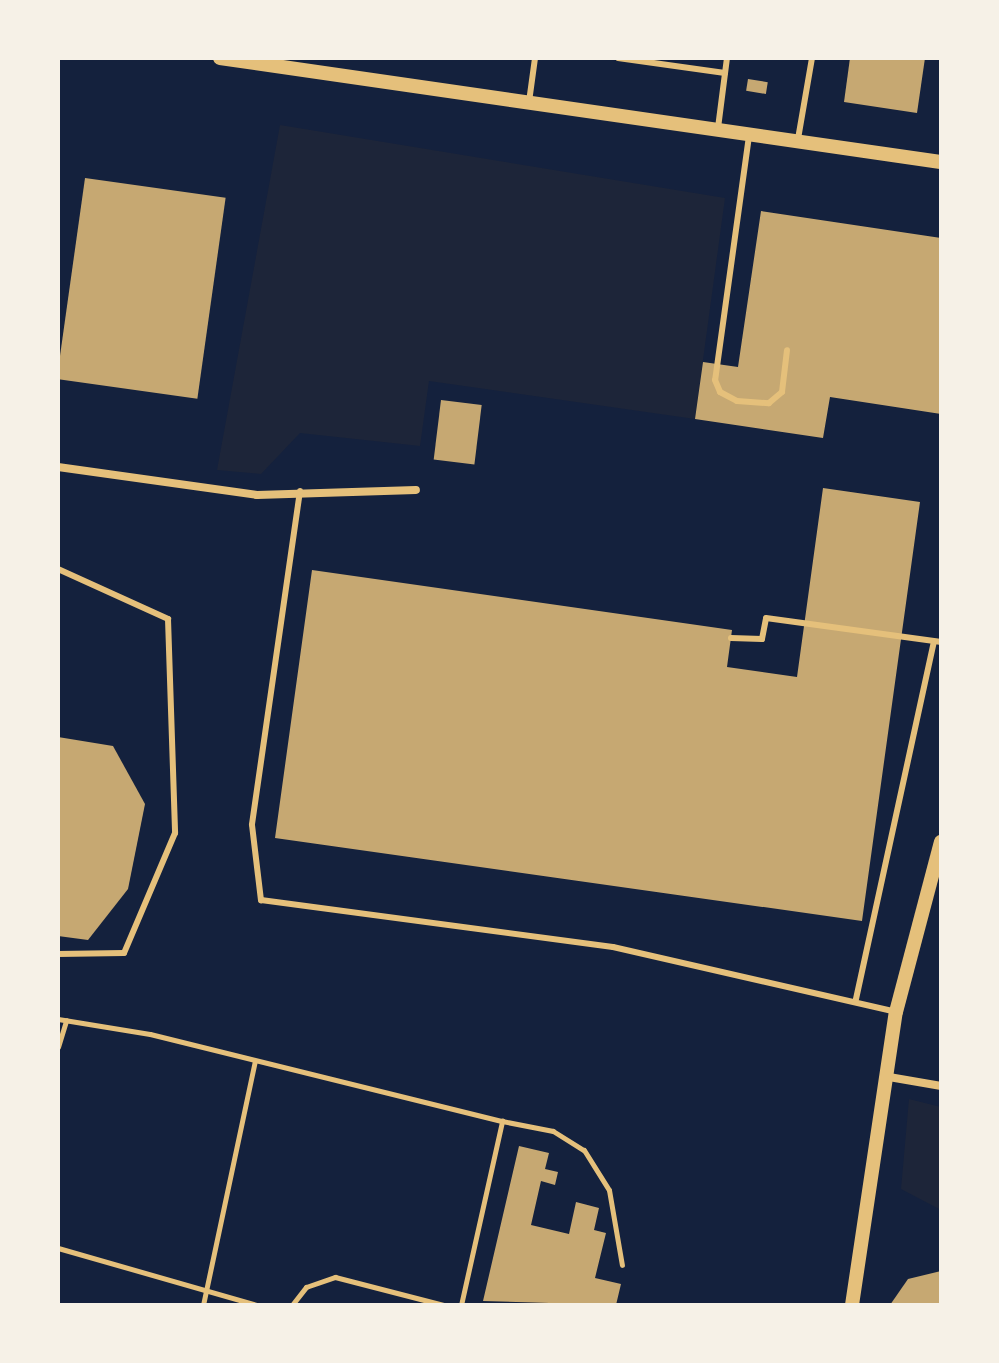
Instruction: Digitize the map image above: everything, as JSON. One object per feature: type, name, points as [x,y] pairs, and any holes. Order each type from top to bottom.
[{"type":"street","points":[[220,58],[940,163]]},
{"type":"street","points":[[58,467],[257,495],[300,491],[416,490]]},
{"type":"street","points":[[852,1305],[889,1077],[896,1012],[941,842]]},
{"type":"street","points":[[889,1077],[941,1086]]},
{"type":"lane","points":[[529,104],[535,58]]},
{"type":"lane","points":[[618,58],[725,73]]},
{"type":"lane","points":[[717,132],[727,58]]},
{"type":"lane","points":[[798,143],[812,58]]},
{"type":"lane","points":[[749,136],[715,380],[720,392],[737,401],[769,403],[782,392],[787,350]]},
{"type":"lane","points":[[300,491],[252,825],[261,900],[613,947],[856,999],[896,1012]]},
{"type":"lane","points":[[58,569],[168,619],[175,833],[124,953],[58,954]]},
{"type":"lane","points":[[731,638],[762,639],[766,618],[937,641],[856,999]]},
{"type":"path","points":[[58,1019],[255,1061],[553,1131],[584,1150],[609,1190],[622,1265]]},
{"type":"path","points":[[58,1047],[66,1020]]},
{"type":"path","points":[[203,1305],[255,1061]]},
{"type":"path","points":[[461,1305],[502,1121]]},
{"type":"path","points":[[58,1248],[257,1305]]},
{"type":"path","points":[[292,1305],[306,1287],[335,1277],[443,1305]]},
{"type":"shaded area","points":[[280,125],[725,198],[695,419],[429,381],[420,446],[300,433],[261,474],[217,470]]},
{"type":"shaded area","points":[[909,1099],[941,1107],[941,1210],[901,1189]]},
{"type":"building","points":[[850,58],[925,58],[917,113],[844,102]]},
{"type":"building","points":[[748,79],[768,82],[766,94],[746,91]]},
{"type":"building","points":[[85,178],[226,198],[197,399],[58,379]]},
{"type":"building","points":[[761,211],[941,238],[941,414],[830,397],[823,438],[695,419],[703,362],[738,367]]},
{"type":"building","points":[[441,400],[482,405],[474,465],[434,460]]},
{"type":"building","points":[[823,488],[920,502],[862,921],[275,838],[312,570],[732,630],[727,667],[797,677]]},
{"type":"building","points":[[58,737],[113,746],[145,804],[128,889],[88,940],[58,936]]},
{"type":"building","points":[[519,1146],[549,1153],[545,1169],[558,1172],[555,1185],[541,1181],[531,1225],[569,1234],[576,1202],[599,1208],[594,1230],[606,1233],[595,1278],[621,1284],[616,1305],[483,1301]]},
{"type":"building","points":[[941,1271],[941,1305],[890,1305],[908,1279]]}]
